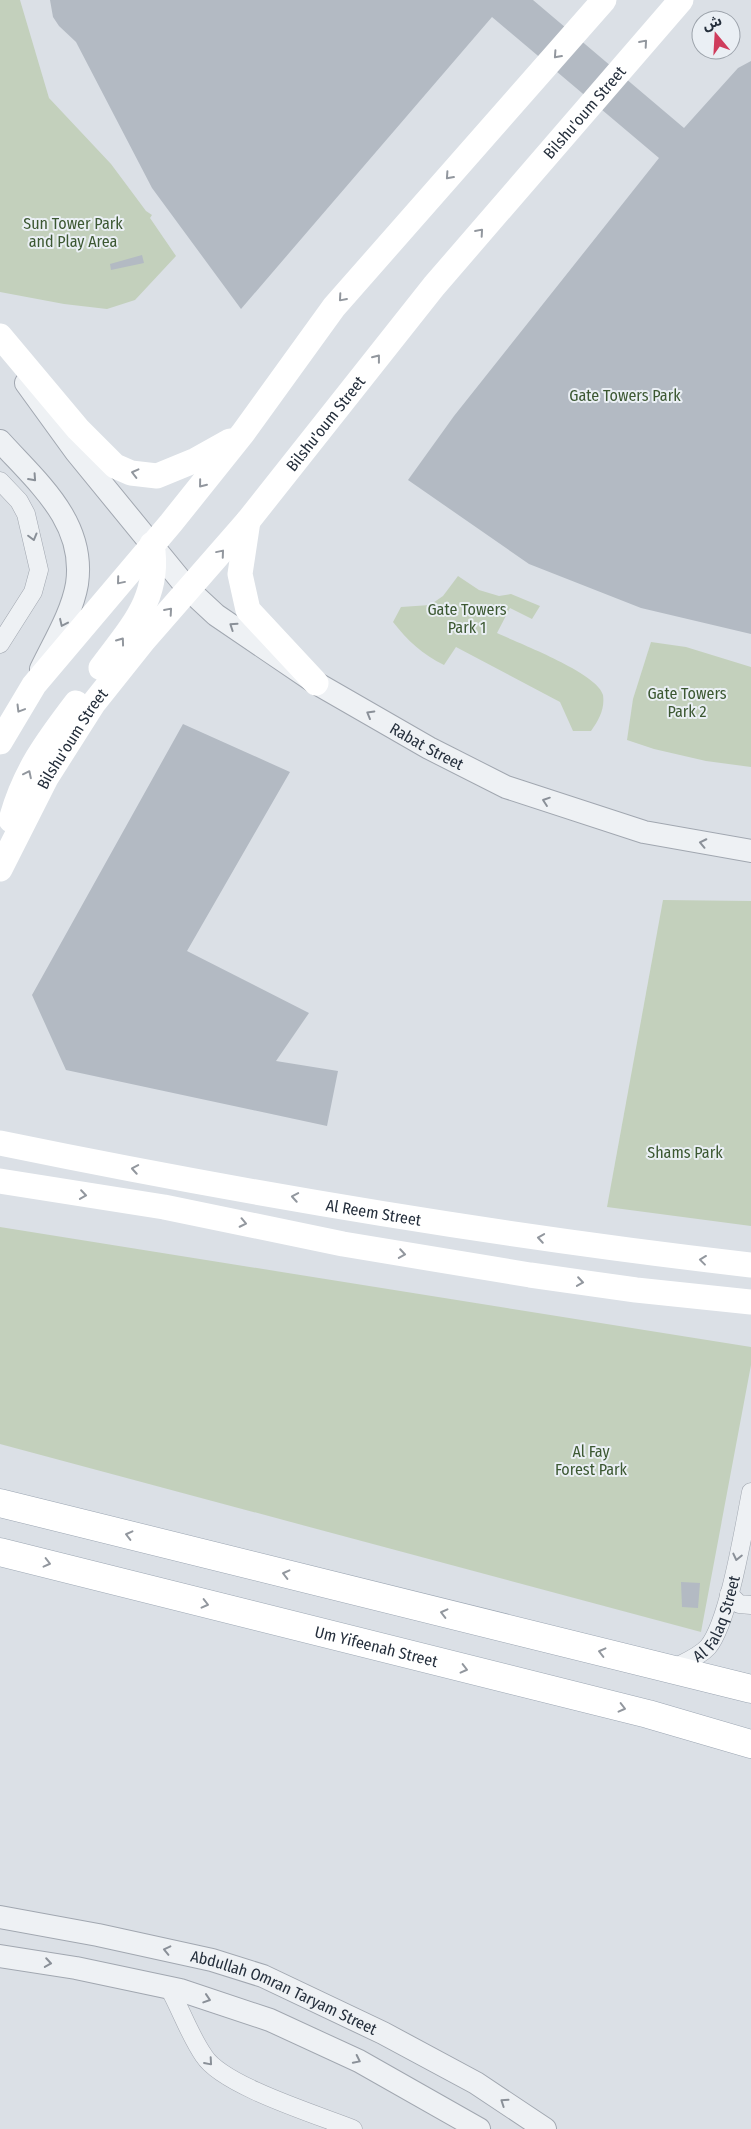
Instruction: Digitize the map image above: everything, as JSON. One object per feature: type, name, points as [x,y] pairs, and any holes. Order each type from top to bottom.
[{"type":"main road","name":"Bilshu'oum Street","points":[[3,861],[46,778],[93,704],[188,589],[248,521],[434,286],[681,0]]},
{"type":"main road","points":[[0,742],[34,685],[242,433],[334,307],[595,6]]},
{"type":"main road","points":[[0,336],[78,429],[115,466],[131,473],[157,476],[170,472],[196,460],[242,433]]},
{"type":"main road","points":[[248,521],[240,574],[248,610],[316,683]]},
{"type":"main road","points":[[3,861],[16,802],[38,755],[144,608],[149,596],[154,570],[152,544]]},
{"type":"main road","points":[[0,1129],[64,1156]]},
{"type":"main road","name":"Al Reem Street","points":[[0,1143],[428,1221],[608,1249],[751,1265]]},
{"type":"main road","points":[[0,1181],[164,1207],[343,1244],[530,1275],[748,1305]]},
{"type":"main road","points":[[0,1188],[58,1191]]},
{"type":"main road","points":[[0,1503],[751,1690]]},
{"type":"main road","name":"Um Yifeenah Street","points":[[7,1556],[648,1714],[751,1744]]},
{"type":"street","name":"Rabat Street","points":[[0,347],[76,452],[188,589],[222,619],[316,683],[430,748],[506,787],[644,832],[751,851]]},
{"type":"street","points":[[0,442],[44,490],[67,520],[79,559],[77,585],[68,613],[34,685]]},
{"type":"street","points":[[0,481],[16,496],[26,514],[39,570],[33,592],[0,644]]},
{"type":"street","name":"Al Falaq Street","points":[[672,1669],[704,1651],[710,1644],[720,1623],[729,1594],[751,1492]]},
{"type":"street","points":[[729,1594],[739,1604],[751,1605]]},
{"type":"street","name":"Abdullah Omran Taryam Street","points":[[0,1917],[98,1934],[212,1960],[263,1976],[383,2033],[467,2078],[545,2129]]},
{"type":"street","name":"Abdullah Omran Taryam Street","points":[[0,1956],[76,1968],[170,1988],[270,2020],[359,2061],[479,2129]]},
{"type":"street","points":[[170,1988],[204,2057],[217,2071],[253,2089],[353,2129]]},
{"type":"green space","name":"Sun Tower Park and Play Area","points":[[0,0],[20,0],[49,98],[111,164],[146,211],[152,215],[150,218],[176,256],[135,300],[107,309],[64,304],[0,292]]},
{"type":"green space","name":"Gate Towers Park 1","points":[[458,576],[479,590],[499,596],[511,594],[540,606],[532,619],[510,608],[497,633],[556,659],[587,677],[598,686],[603,695],[603,705],[599,718],[591,731],[573,731],[560,702],[456,647],[444,665],[436,661],[416,646],[393,622],[401,607],[430,605],[443,596]]},
{"type":"green space","name":"Gate Towers Park 2","points":[[651,642],[686,647],[751,667],[751,767],[706,761],[654,749],[627,740],[633,699]]},
{"type":"green space","name":"Shams Park","points":[[663,900],[751,901],[751,1226],[607,1207]]},
{"type":"green space","name":"Al Fay Forest Park","points":[[0,1227],[751,1347],[751,1365],[701,1632],[0,1444]]},
{"type":"building","points":[[50,0],[533,0],[684,128],[738,68],[751,61],[751,634],[641,608],[529,564],[408,480],[454,416],[659,158],[492,17],[241,309],[152,188],[76,42],[59,26],[53,17]]},
{"type":"building","points":[[142,255],[144,263],[111,270],[110,264]]},
{"type":"building","points":[[183,724],[290,772],[187,951],[309,1013],[276,1061],[338,1071],[327,1126],[66,1070],[32,995]]},
{"type":"building","points":[[681,1582],[700,1583],[698,1608],[682,1607]]},
{"type":"park label","name":"Gate Towers Park","points":[[625,395]]}]
